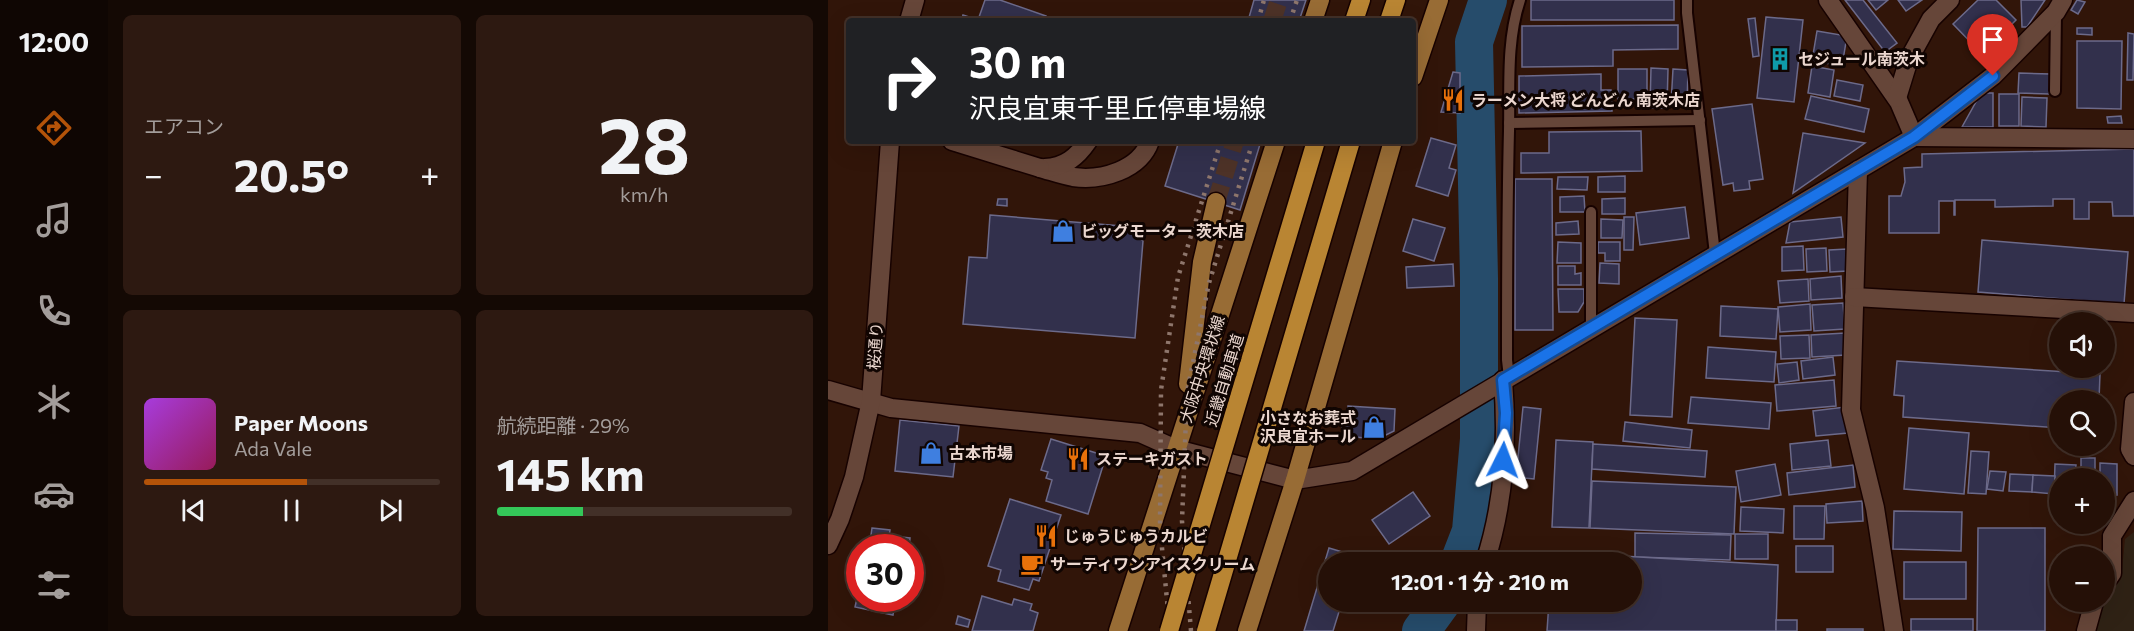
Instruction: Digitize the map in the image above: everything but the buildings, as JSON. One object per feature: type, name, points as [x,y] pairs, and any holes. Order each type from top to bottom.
[{"type":"highway","points":[[1355,18],[1361,0]]},
{"type":"highway","points":[[1390,18],[1396,0]]},
{"type":"highway","name":"近畿自動車道","points":[[1169,631],[1315,144]]},
{"type":"highway","points":[[1206,631],[1350,144]]},
{"type":"main road","points":[[1314,18],[1320,0]]},
{"type":"main road","points":[[1416,68],[1439,0]]},
{"type":"main road","name":"大阪中央環状線","points":[[1118,631],[1275,144]]},
{"type":"main road","points":[[1246,631],[1295,480],[1392,144]]},
{"type":"main road","points":[[1184,422],[1202,262],[1216,202]]},
{"type":"street","points":[[910,18],[915,0]]},
{"type":"street","points":[[1828,0],[1897,98],[1914,137]]},
{"type":"street","points":[[1897,98],[1909,59],[1931,19],[1950,0]]},
{"type":"street","points":[[828,390],[891,408],[1140,433],[1176,449],[1295,480],[1352,471],[1914,137],[1993,76],[2059,6]]},
{"type":"street","points":[[1914,137],[2134,139]]},
{"type":"street","name":"桜通り","points":[[828,545],[840,519],[854,477],[871,401],[890,144]]},
{"type":"street","points":[[962,144],[1072,177],[1093,178],[1131,166],[1147,150],[1149,144]]},
{"type":"street","points":[[1040,168],[1055,167],[1068,162],[1080,153],[1086,144]]},
{"type":"street","points":[[1858,170],[1851,410],[1875,508],[1894,631]]},
{"type":"street","points":[[1854,297],[2134,313]]},
{"type":"street","points":[[1488,552],[1494,536],[1502,483],[1506,413],[1502,381]]},
{"type":"street","points":[[2134,402],[2130,449],[2134,456]]},
{"type":"street","points":[[2112,546],[2112,536],[2134,501]]},
{"type":"street","points":[[1476,631],[1477,612]]},
{"type":"street","points":[[2086,631],[2091,612]]},
{"type":"lane","points":[[1502,381],[1507,338],[1511,46],[1520,0]]},
{"type":"lane","points":[[1687,0],[1715,254]]},
{"type":"lane","points":[[2055,91],[2059,6]]},
{"type":"lane","points":[[1509,123],[1700,120]]},
{"type":"lane","points":[[1591,212],[1591,328]]},
{"type":"shaded area","points":[[2134,532],[2134,631],[2096,631],[2101,612],[2115,612],[2115,587],[2121,579],[2125,539]]},
{"type":"waterway","points":[[1463,552],[1471,531],[1479,439],[1479,278],[1474,42],[1488,0]]},
{"type":"waterway","points":[[1421,631],[1435,612]]},
{"type":"tunnel","points":[[1273,18],[1279,0]]},
{"type":"tunnel","points":[[1216,202],[1234,144]]},
{"type":"railway","points":[[1259,18],[1264,0]]},
{"type":"railway","points":[[1291,18],[1297,0]]},
{"type":"railway","points":[[1170,631],[1160,527],[1161,390],[1178,277],[1220,144]]},
{"type":"railway","points":[[1191,631],[1182,521],[1187,392],[1209,283],[1252,144]]},
{"type":"place","name":"セジュール南茨木","points":[[1780,59]]},
{"type":"place","name":"ラーメン大将 どんどん 南茨木店","points":[[1453,100]]},
{"type":"place","name":"ビッグモーター 茨木店","points":[[1063,231]]},
{"type":"place","name":"小さなお葬式 沢良宜ホール","points":[[1374,427]]},
{"type":"place","name":"古本市場","points":[[931,453]]},
{"type":"place","name":"ステーキガスト","points":[[1078,459]]},
{"type":"place","name":"じゅうじゅうカルビ","points":[[1046,536]]},
{"type":"place","name":"サーティワンアイスクリーム","points":[[1032,564]]},
{"type":"route","points":[[1503,460],[1506,413],[1503,380],[1914,137],[1993,76]]}]
